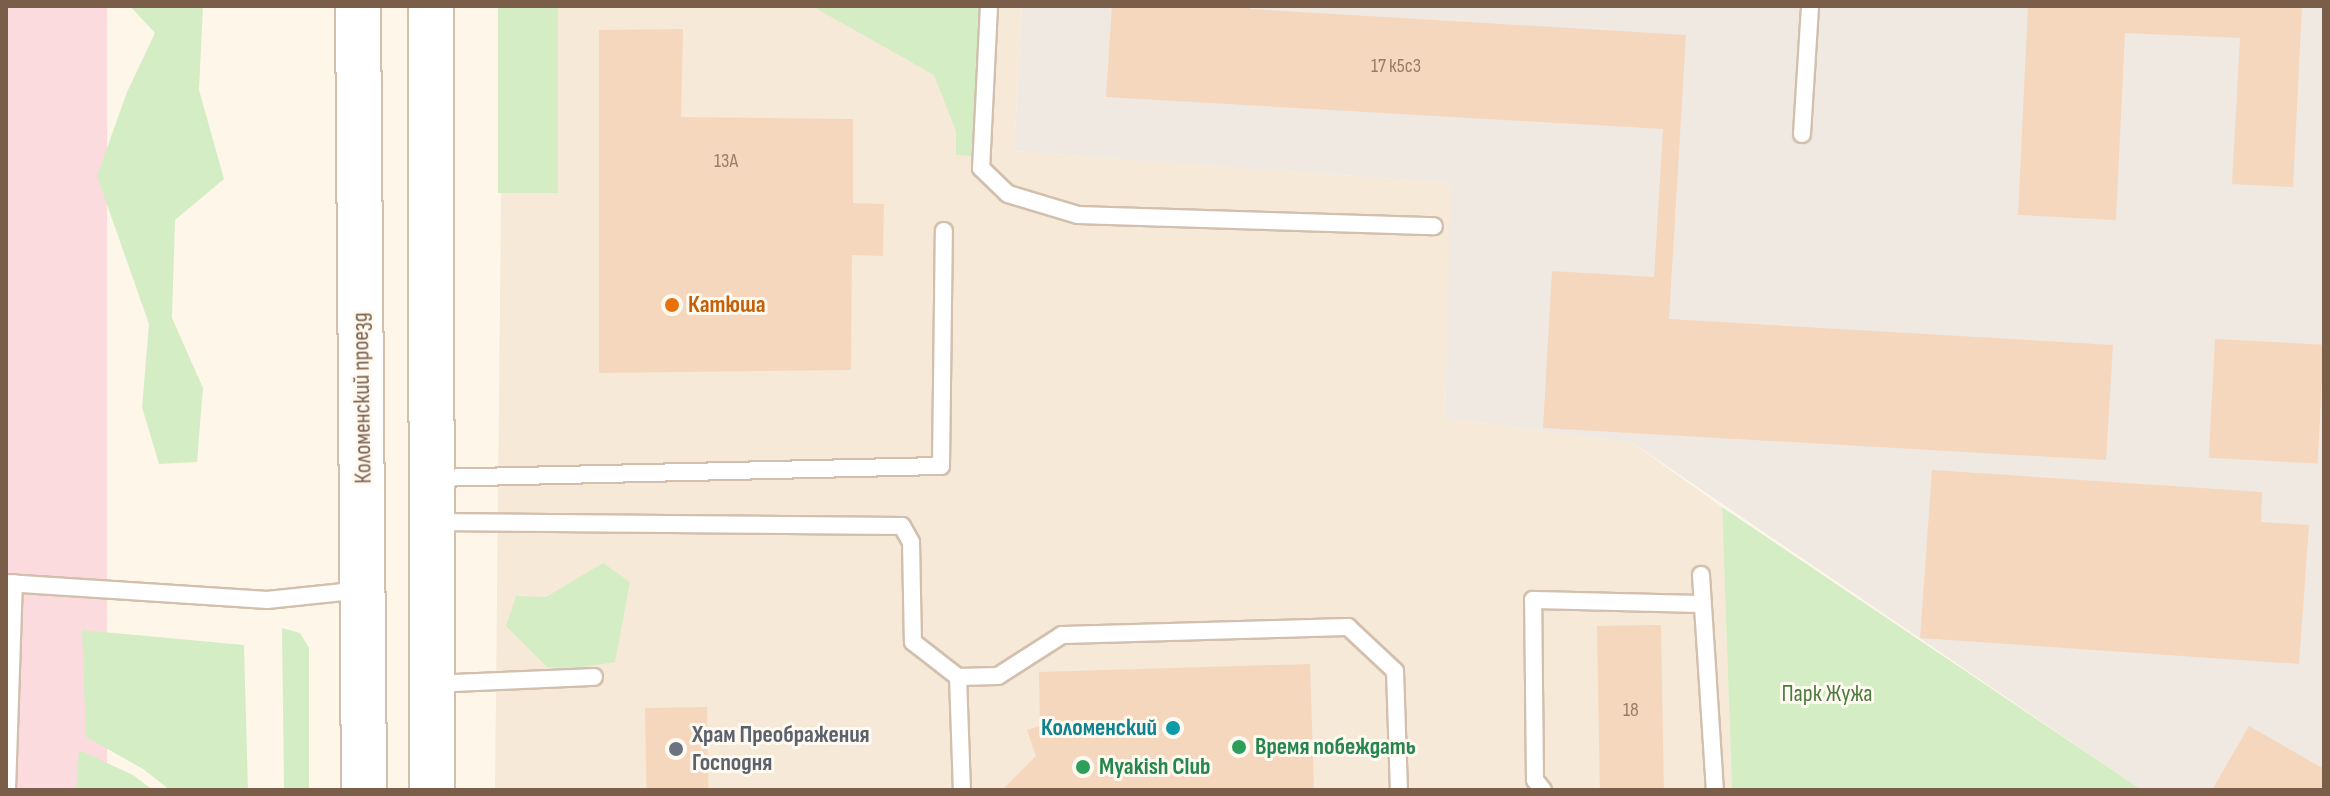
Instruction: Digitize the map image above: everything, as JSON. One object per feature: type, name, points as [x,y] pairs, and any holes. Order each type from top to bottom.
[{"type":"main road","name":"Коломенский проезд","points":[[358,6],[364,790]]},
{"type":"main road","points":[[431,6],[432,790]]},
{"type":"lane","points":[[989,6],[981,168],[1008,194],[1078,215],[1434,226]]},
{"type":"lane","points":[[1802,134],[1810,6]]},
{"type":"lane","points":[[432,478],[941,466],[944,231]]},
{"type":"lane","points":[[432,522],[902,526],[911,542],[913,642],[958,677],[998,676],[1062,635],[1348,627],[1395,671],[1399,790]]},
{"type":"lane","points":[[1701,575],[1715,790]]},
{"type":"lane","points":[[7,790],[10,583],[267,600],[364,589]]},
{"type":"lane","points":[[1543,790],[1535,780],[1533,600],[1702,604]]},
{"type":"lane","points":[[432,684],[594,677]]},
{"type":"lane","points":[[958,677],[962,790]]},
{"type":"shaded area","points":[[6,6],[107,6],[107,790],[6,790]]},
{"type":"shaded area","points":[[503,6],[1022,6],[1014,151],[1452,183],[1445,418],[1633,443],[1722,507],[1732,790],[495,790]]},
{"type":"shaded area","points":[[1022,6],[2324,6],[2324,790],[2142,790],[1633,443],[1445,418],[1451,183],[1014,151]]},
{"type":"green space","points":[[130,6],[203,6],[199,90],[224,179],[175,220],[172,318],[203,388],[197,462],[159,464],[142,407],[149,324],[97,176],[127,92],[155,33]]},
{"type":"green space","points":[[498,6],[558,6],[558,193],[498,193]]},
{"type":"green space","points":[[812,6],[987,6],[977,156],[956,155],[956,131],[934,75]]},
{"type":"green space","name":"Парк Жужа","points":[[1722,507],[2142,790],[1732,790]]},
{"type":"green space","points":[[603,563],[630,582],[615,662],[576,668],[547,667],[506,626],[516,596],[546,597]]},
{"type":"green space","points":[[282,628],[300,633],[309,648],[309,790],[284,790]]},
{"type":"green space","points":[[82,630],[244,645],[248,790],[170,790],[143,769],[86,737]]},
{"type":"green space","points":[[79,750],[133,775],[153,790],[76,790]]},
{"type":"building","points":[[1112,6],[1250,6],[1250,9],[1686,35],[1669,319],[2113,345],[2106,460],[1543,428],[1552,271],[1654,277],[1663,129],[1106,97]]},
{"type":"building","points":[[2028,6],[2302,6],[2293,187],[2232,184],[2240,38],[2125,33],[2116,220],[2018,215]]},
{"type":"building","points":[[683,29],[681,117],[853,119],[853,203],[884,204],[883,256],[852,255],[851,370],[599,373],[599,30]]},
{"type":"building","points":[[2215,339],[2324,345],[2318,464],[2209,458]]},
{"type":"building","points":[[1932,470],[2262,492],[2261,522],[2309,525],[2299,664],[1920,638]]},
{"type":"building","points":[[1661,625],[1664,790],[1600,790],[1597,626]]},
{"type":"building","name":"Коломенский","points":[[1310,664],[1314,790],[1002,790],[1036,756],[1027,730],[1040,726],[1039,672]]},
{"type":"building","name":"Храм Преображения Господня","points":[[707,707],[708,790],[646,790],[645,708]]},
{"type":"building","points":[[2249,726],[2324,769],[2324,790],[2212,790]]},
{"type":"place","name":"Катюша","points":[[672,305]]},
{"type":"place","name":"Коломенский","points":[[1173,728]]},
{"type":"place","name":"Время побеждать","points":[[1239,747]]},
{"type":"place","name":"Храм Преображения Господня","points":[[676,749]]},
{"type":"place","name":"Myakish Club","points":[[1083,767]]}]
